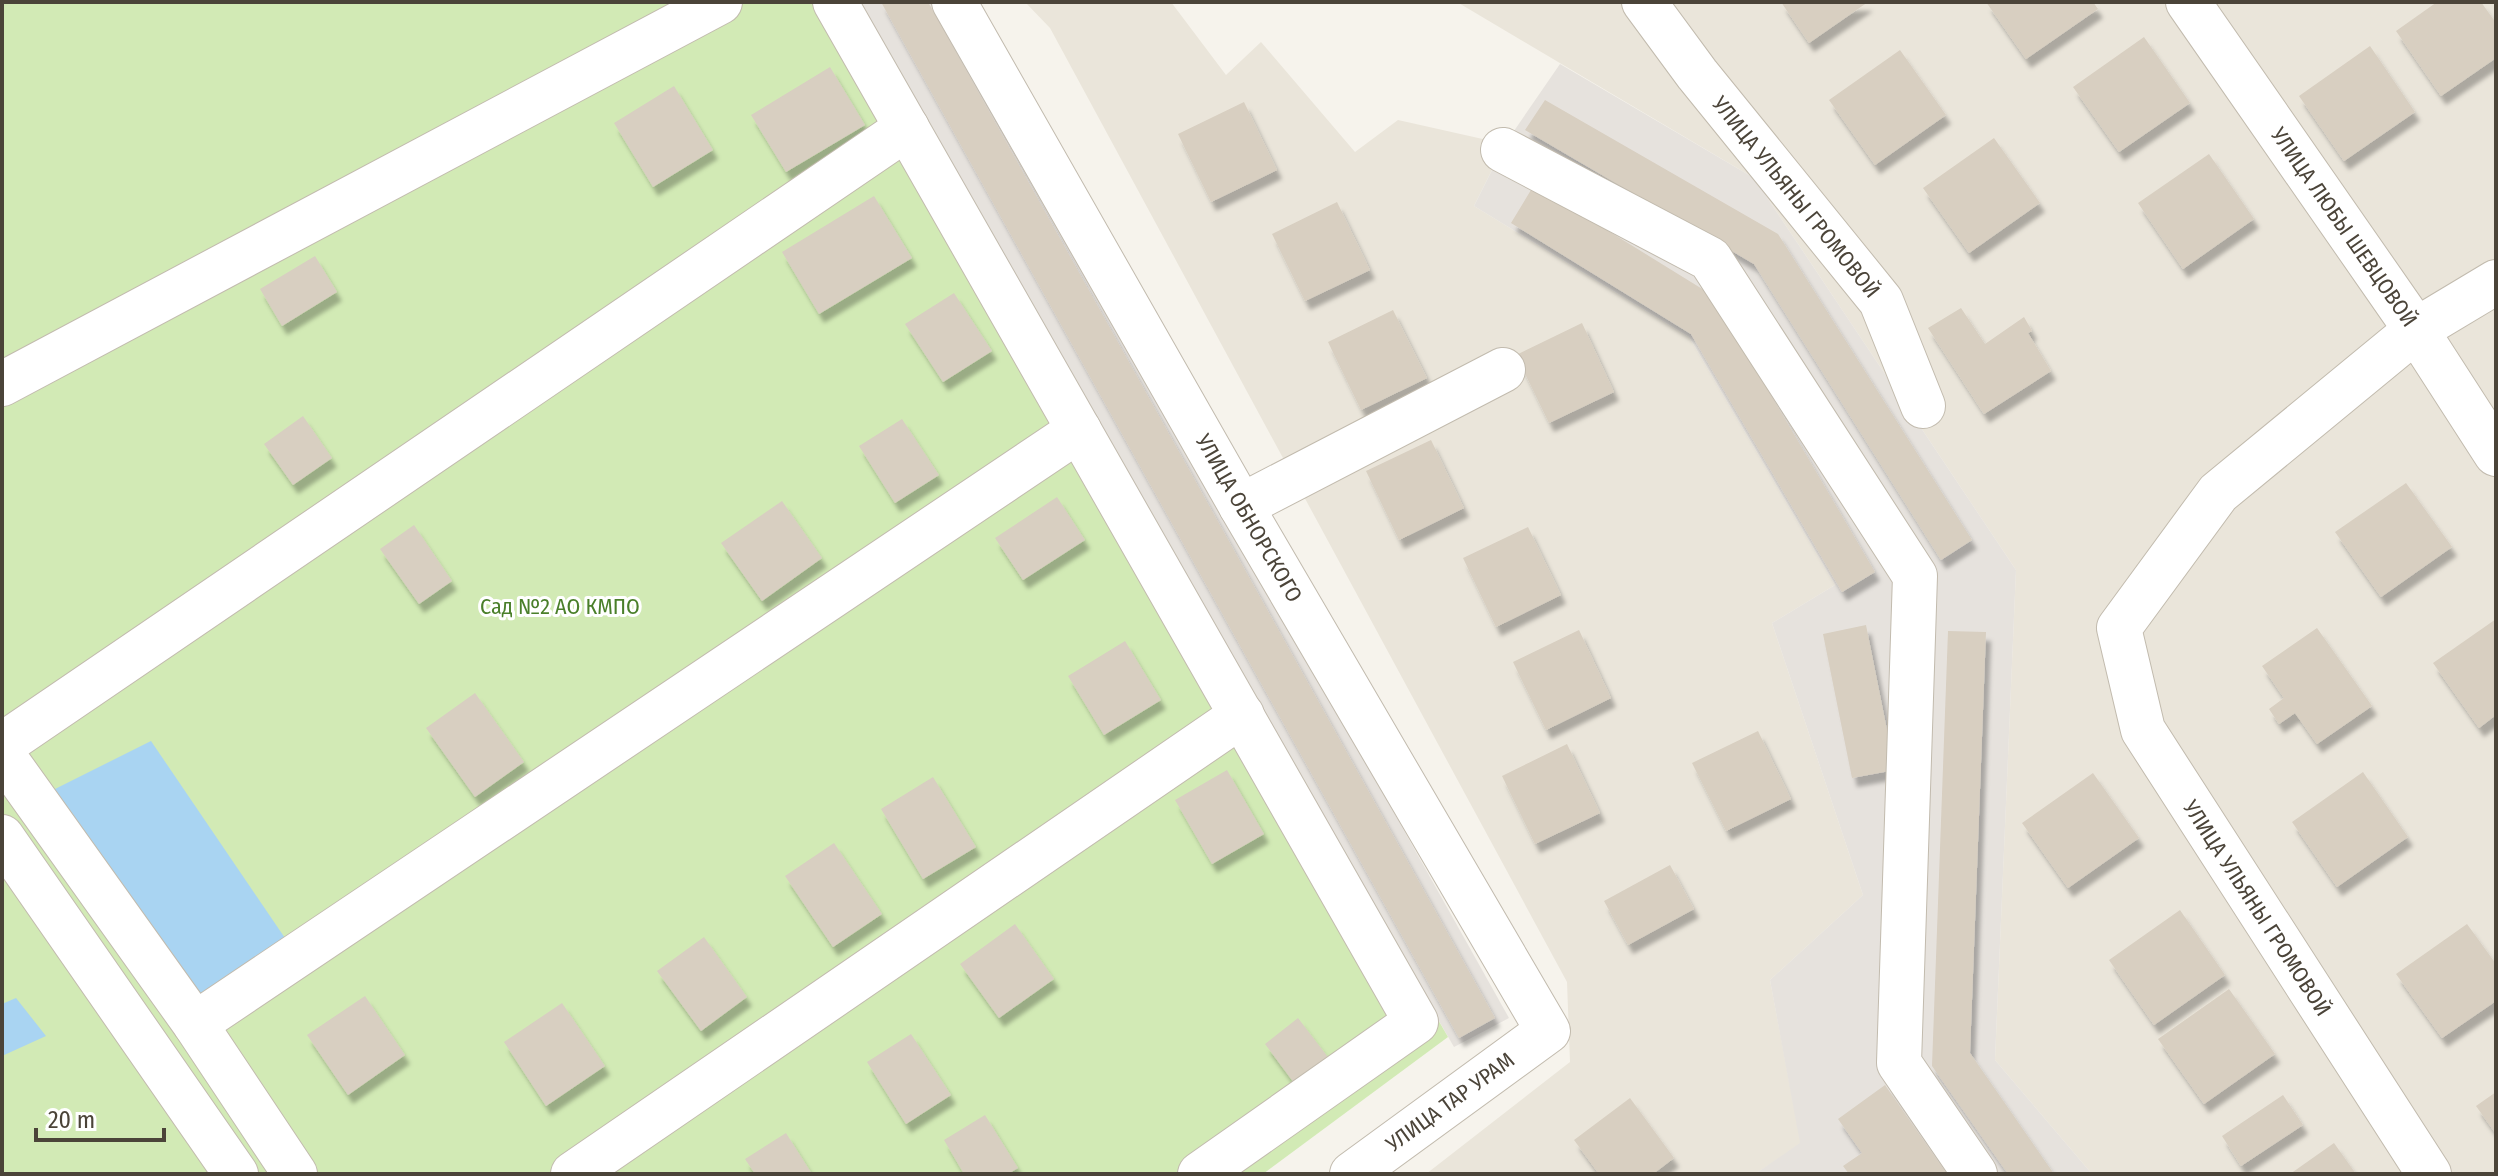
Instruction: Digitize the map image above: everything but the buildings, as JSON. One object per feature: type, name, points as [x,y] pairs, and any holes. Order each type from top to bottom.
[{"type":"street","points":[[2,384],[720,2]]},
{"type":"street","points":[[835,2],[1416,1022],[1200,1174]]},
{"type":"street","name":"УЛИЦА ОБНОРСКОГО","points":[[954,2],[1241,506],[1548,1031]]},
{"type":"street","name":"УЛИЦА УЛЬЯНЫ ГРОМОВОЙ","points":[[1644,2],[1697,74],[1881,301],[1923,406]]},
{"type":"street","name":"УЛИЦА ЛЮБЫ ШЕВЦОВОЙ","points":[[2188,2],[2416,330],[2496,454]]},
{"type":"street","points":[[2,745],[907,128]]},
{"type":"street","points":[[1503,150],[1710,259],[1915,576],[1899,1063],[1975,1174]]},
{"type":"street","points":[[2416,330],[2496,282]]},
{"type":"street","name":"УЛИЦА УЛЬЯНЫ ГРОМОВОЙ","points":[[2416,330],[2218,493],[2119,628],[2143,730],[2429,1174]]},
{"type":"street","points":[[1241,506],[1503,370]]},
{"type":"street","points":[[195,1024],[1079,430]]},
{"type":"street","points":[[573,1174],[1242,715]]},
{"type":"street","points":[[2,754],[195,1024],[295,1174]]},
{"type":"street","points":[[2,837],[236,1174]]},
{"type":"street","name":"УЛИЦА ТАР УРАМ","points":[[1352,1174],[1548,1031]]},
{"type":"shaded area","points":[[852,2],[940,2],[1509,1018],[1454,1047]]},
{"type":"shaded area","points":[[1025,2],[1171,2],[1226,75],[1261,42],[1355,152],[1398,120],[1505,144],[1474,206],[1689,337],[1835,585],[1772,623],[1863,895],[1770,980],[1801,1144],[1755,1174],[1426,1174],[1570,1062],[1567,982],[1050,28]]},
{"type":"shaded area","points":[[1457,2],[2496,2],[2496,1174],[2092,1174],[1995,1060],[2016,570],[1754,178]]},
{"type":"shaded area","points":[[1560,64],[1754,178],[2016,570],[1995,1060],[2092,1174],[1755,1174],[1800,1143],[1770,980],[1863,895],[1772,623],[1835,585],[1689,337],[1474,206],[1505,144]]},
{"type":"green space","name":"Сад №2 АО КМПО","points":[[2,2],[852,2],[1448,1037],[1263,1174],[2,1174]]},
{"type":"water","points":[[151,741],[287,941],[194,1002],[47,793]]},
{"type":"water","points":[[16,998],[46,1036],[2,1056],[2,1004]]}]
